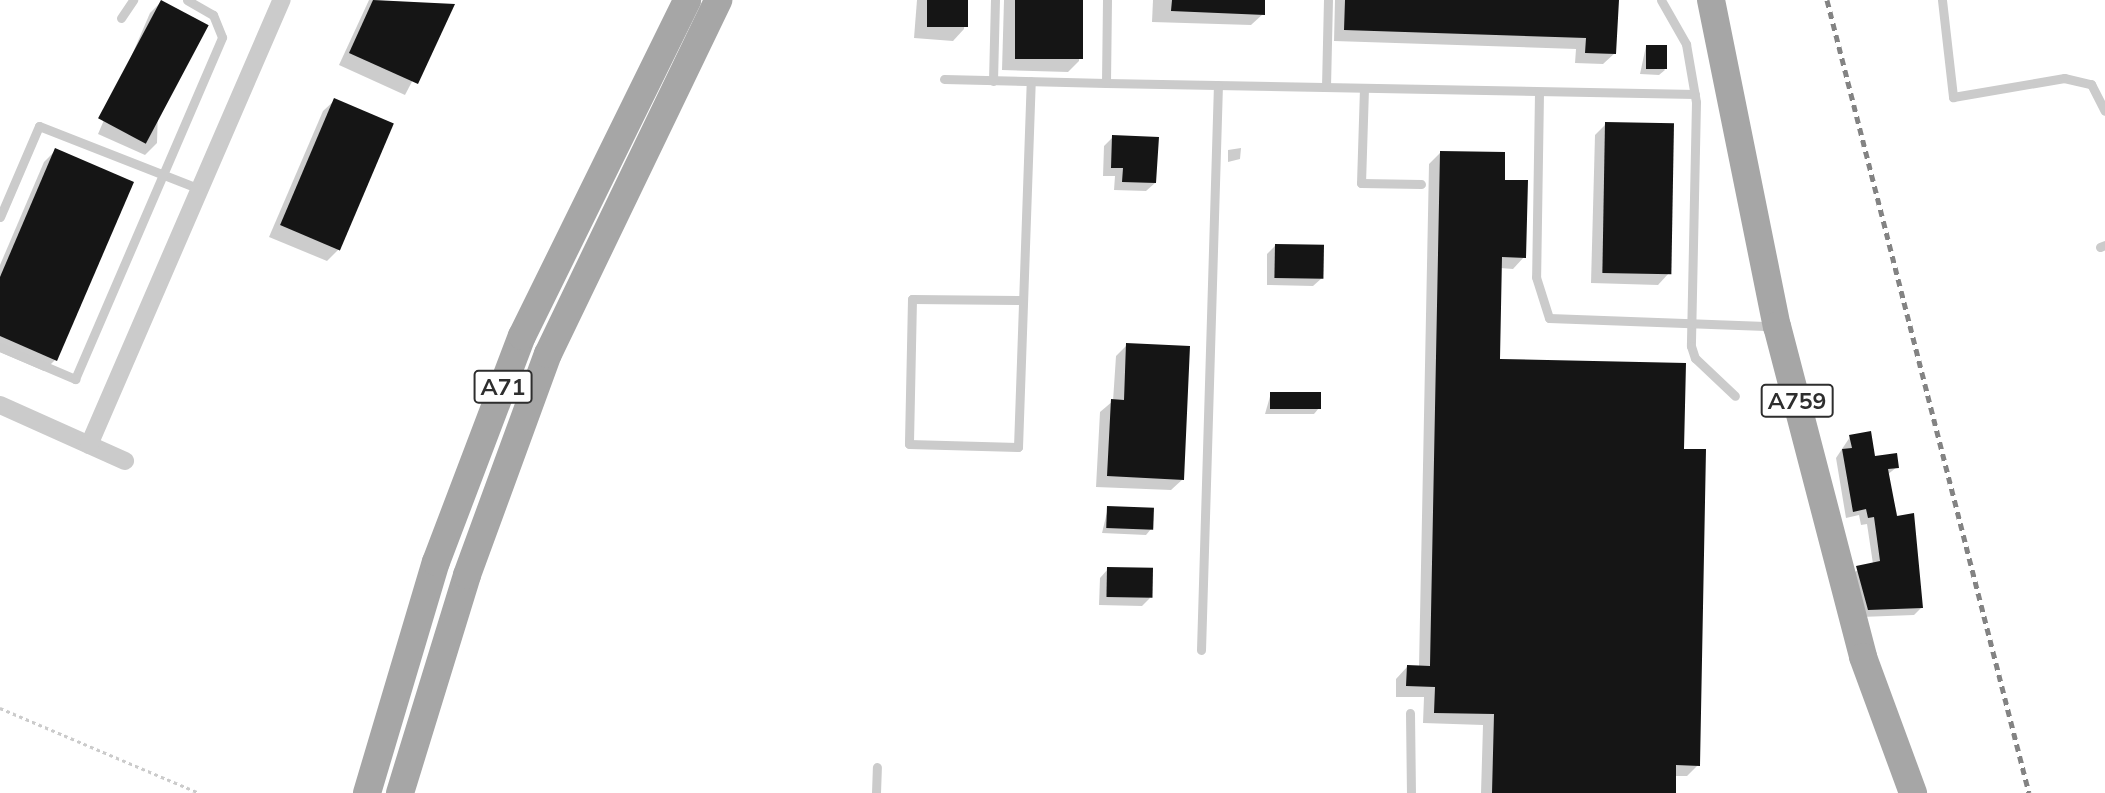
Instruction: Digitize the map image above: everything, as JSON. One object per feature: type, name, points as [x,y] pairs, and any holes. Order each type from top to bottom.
[{"type":"main road","name":"A71","points":[[367,793],[436,562],[522,336],[687,0]]},
{"type":"main road","name":"A71","points":[[400,793],[467,575],[548,354],[718,0]]},
{"type":"main road","name":"A759","points":[[1711,0],[1777,326],[1863,657],[1913,793]]},
{"type":"street","points":[[89,445],[197,188],[282,0]]},
{"type":"street","points":[[0,405],[125,461]]},
{"type":"lane","points":[[121,18],[133,0]]},
{"type":"lane","points":[[0,347],[75,379],[222,37],[213,15],[187,0]]},
{"type":"lane","points":[[993,80],[995,0]]},
{"type":"lane","points":[[1106,83],[1107,0]]},
{"type":"lane","points":[[1326,87],[1328,0]]},
{"type":"lane","points":[[1661,0],[1686,44],[1695,94],[1692,326],[1695,358],[1735,396]]},
{"type":"lane","points":[[1942,0],[1952,97],[2064,78],[2091,83],[2105,111]]},
{"type":"lane","points":[[944,79],[1539,93],[1695,94]]},
{"type":"lane","points":[[1023,300],[912,299],[909,444],[1018,447],[1031,81]]},
{"type":"lane","points":[[1201,650],[1218,85]]},
{"type":"lane","points":[[1364,88],[1361,183],[1421,184]]},
{"type":"lane","points":[[1539,93],[1541,309],[1562,323],[1777,326]]},
{"type":"lane","points":[[0,217],[39,126],[197,188]]},
{"type":"lane","points":[[1410,713],[1411,793]]},
{"type":"lane","points":[[876,793],[877,767]]},
{"type":"path","points":[[0,708],[199,793]]},
{"type":"building","points":[[161,0],[209,25],[146,144],[98,118]]},
{"type":"building","points":[[373,0],[455,4],[418,84],[349,53]]},
{"type":"building","points":[[927,0],[968,0],[968,27],[927,27]]},
{"type":"building","points":[[1015,0],[1083,0],[1083,59],[1015,59]]},
{"type":"building","points":[[1172,0],[1265,0],[1265,15],[1171,11]]},
{"type":"building","points":[[1345,0],[1619,0],[1616,54],[1585,53],[1586,38],[1344,30]]},
{"type":"building","points":[[1646,45],[1667,45],[1667,69],[1646,69]]},
{"type":"building","points":[[334,98],[394,123],[340,250],[280,225]]},
{"type":"building","points":[[1605,122],[1674,123],[1671,274],[1602,273]]},
{"type":"building","points":[[1112,135],[1159,137],[1156,183],[1122,182],[1123,168],[1111,168]]},
{"type":"building","points":[[55,148],[134,182],[57,361],[0,336],[0,277]]},
{"type":"building","points":[[1440,151],[1505,152],[1505,180],[1528,180],[1526,258],[1502,257],[1500,359],[1686,363],[1684,449],[1706,449],[1700,766],[1676,765],[1676,793],[1492,793],[1494,714],[1434,713],[1435,687],[1406,686],[1407,665],[1430,666]]},
{"type":"building","points":[[1275,244],[1324,245],[1323,279],[1274,278]]},
{"type":"building","points":[[1126,343],[1190,346],[1184,480],[1107,476],[1111,399],[1124,400]]},
{"type":"building","points":[[1270,392],[1321,392],[1321,409],[1270,409]]},
{"type":"building","points":[[1871,431],[1875,456],[1897,453],[1899,468],[1888,469],[1897,516],[1914,513],[1923,608],[1868,610],[1856,566],[1880,561],[1874,517],[1868,518],[1866,509],[1853,512],[1842,449],[1852,448],[1849,435]]},
{"type":"building","points":[[1107,506],[1154,508],[1153,530],[1106,528]]},
{"type":"building","points":[[1107,567],[1153,568],[1152,598],[1106,597]]},
{"type":"railway","points":[[1827,0],[2029,793]]}]
